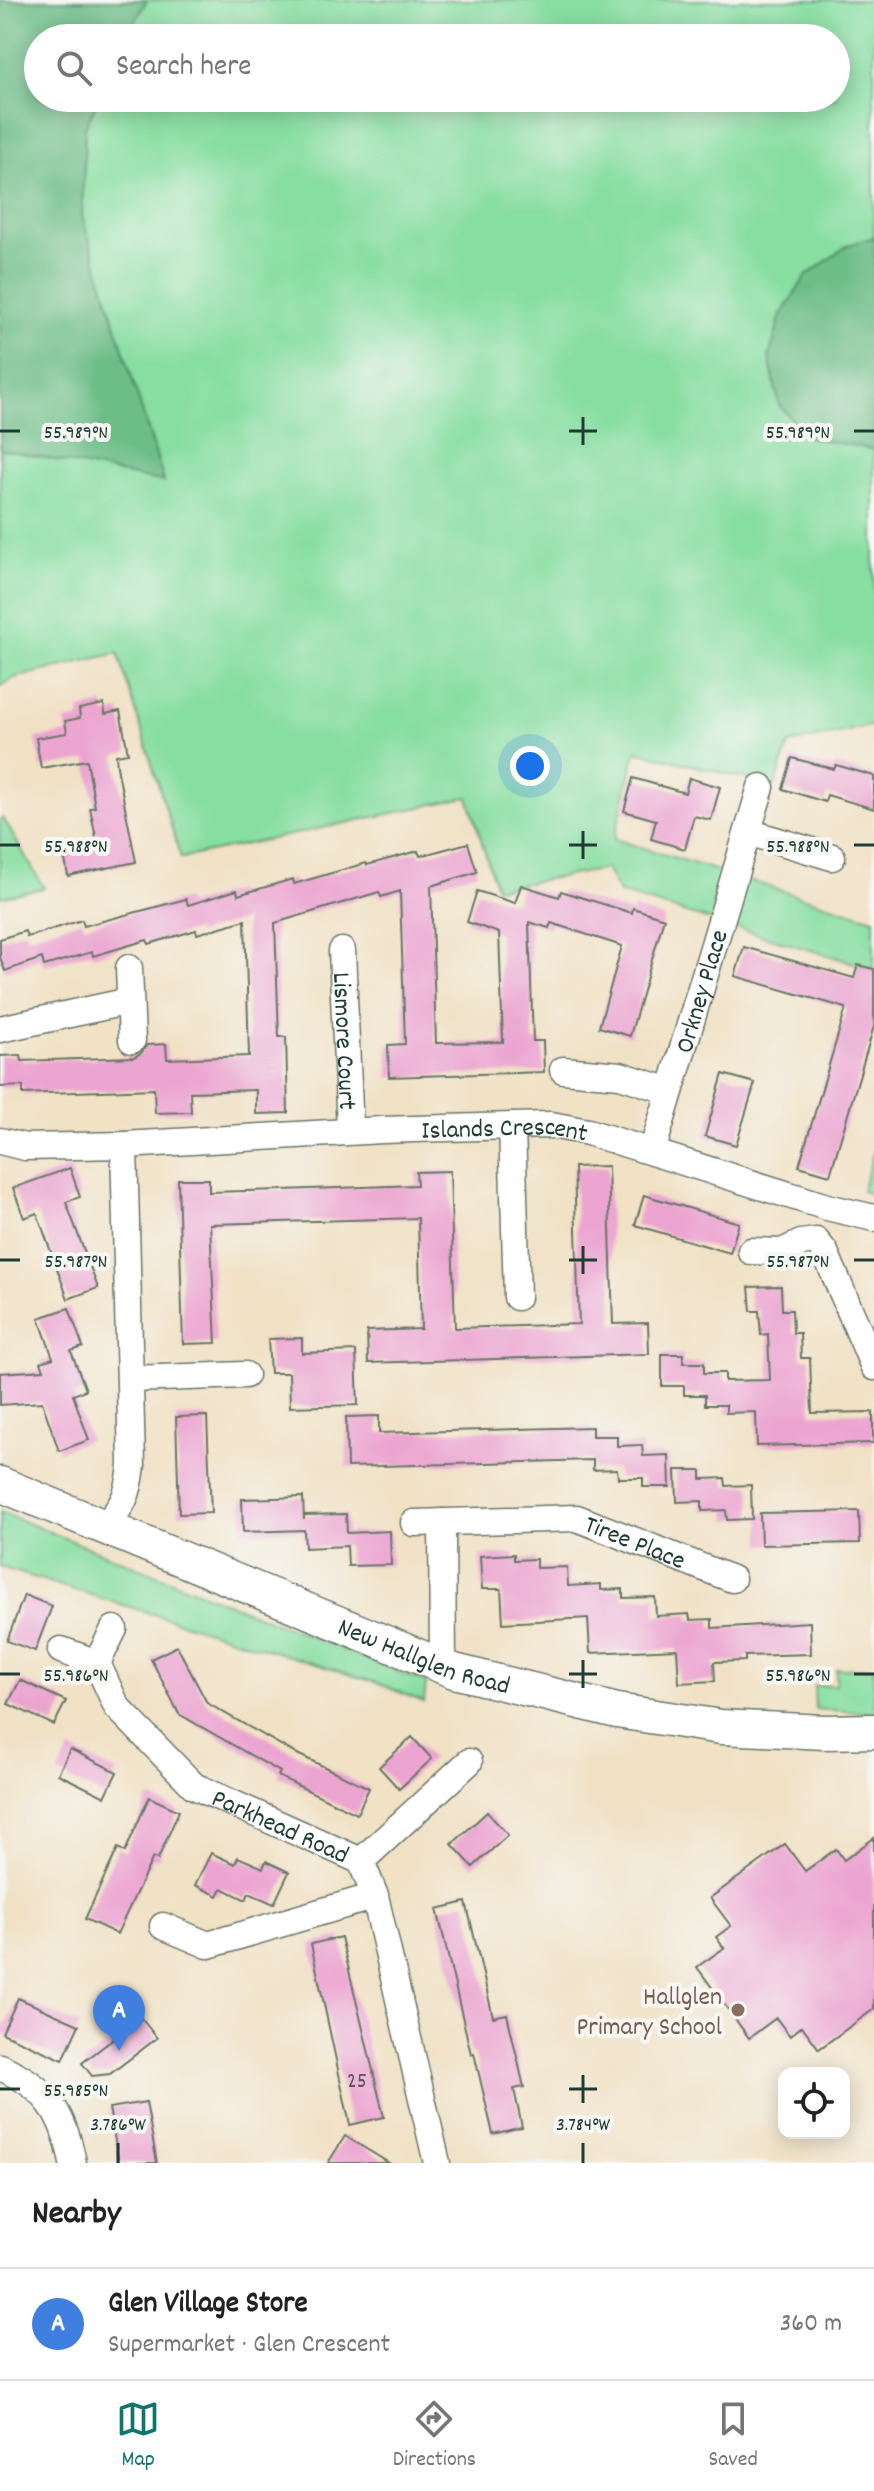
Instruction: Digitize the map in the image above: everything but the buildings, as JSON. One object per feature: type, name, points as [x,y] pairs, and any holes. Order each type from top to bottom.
[{"type":"street","name":"Orkney Place","points":[[652,1152],[761,787]]},
{"type":"street","points":[[748,832],[832,857]]},
{"type":"street","name":"Lismore Court","points":[[342,951],[350,1131]]},
{"type":"street","points":[[129,968],[132,1040]]},
{"type":"street","points":[[0,1029],[130,1001]]},
{"type":"street","points":[[563,1070],[620,1075],[670,1091]]},
{"type":"street","name":"Islands Crescent","points":[[0,1141],[25,1147],[124,1145],[350,1131],[551,1125],[588,1132],[827,1207],[874,1218]]},
{"type":"street","points":[[512,1126],[517,1297]]},
{"type":"street","points":[[103,1528],[121,1508],[130,1487],[132,1465],[124,1145]]},
{"type":"street","points":[[816,1241],[827,1207]]},
{"type":"street","points":[[751,1251],[782,1252],[801,1243],[816,1241]]},
{"type":"street","points":[[816,1241],[825,1252],[874,1367]]},
{"type":"street","points":[[131,1379],[245,1375]]},
{"type":"street","name":"New Hallglen Road","points":[[0,1484],[443,1666],[631,1713],[721,1727],[874,1731]]},
{"type":"street","name":"Tiree Place","points":[[414,1523],[577,1518],[732,1579]]},
{"type":"street","points":[[442,1522],[443,1666]]},
{"type":"street","points":[[61,1650],[97,1663],[114,1629]]},
{"type":"street","name":"Parkhead Road","points":[[97,1663],[117,1707],[194,1786],[361,1861],[375,1896],[437,2163]]},
{"type":"street","points":[[361,1861],[469,1762]]},
{"type":"street","points":[[163,1926],[208,1945],[375,1896]]},
{"type":"street","points":[[0,2067],[19,2075],[41,2092],[59,2113],[73,2163]]},
{"type":"green space","points":[[0,0],[147,0],[134,24],[24,24],[24,112],[92,112],[85,128],[82,216],[164,482],[0,449]]},
{"type":"green space","points":[[147,0],[874,0],[874,725],[789,744],[775,786],[636,751],[614,839],[874,919],[874,969],[619,893],[606,869],[496,888],[468,797],[181,858],[118,653],[14,678],[0,687],[0,449],[164,481],[82,216],[85,128],[92,112],[850,112],[850,24],[134,24]]},
{"type":"green space","points":[[874,237],[874,449],[870,449],[807,437],[779,405],[769,357],[781,315],[806,276],[848,245]]},
{"type":"green space","points":[[3,818],[44,888],[0,897],[0,819]]},
{"type":"green space","points":[[874,1150],[874,1195],[862,1191]]},
{"type":"green space","points":[[0,1512],[426,1683],[424,1702],[374,1682],[0,1567]]},
{"type":"green space","points":[[874,1668],[874,1713],[815,1709],[814,1686],[836,1685],[836,1669]]},
{"type":"place","name":"Hallglen Primary School","points":[[738,2010]]},
{"type":"place","name":"Glen Village Store","points":[[119,2051]]}]
